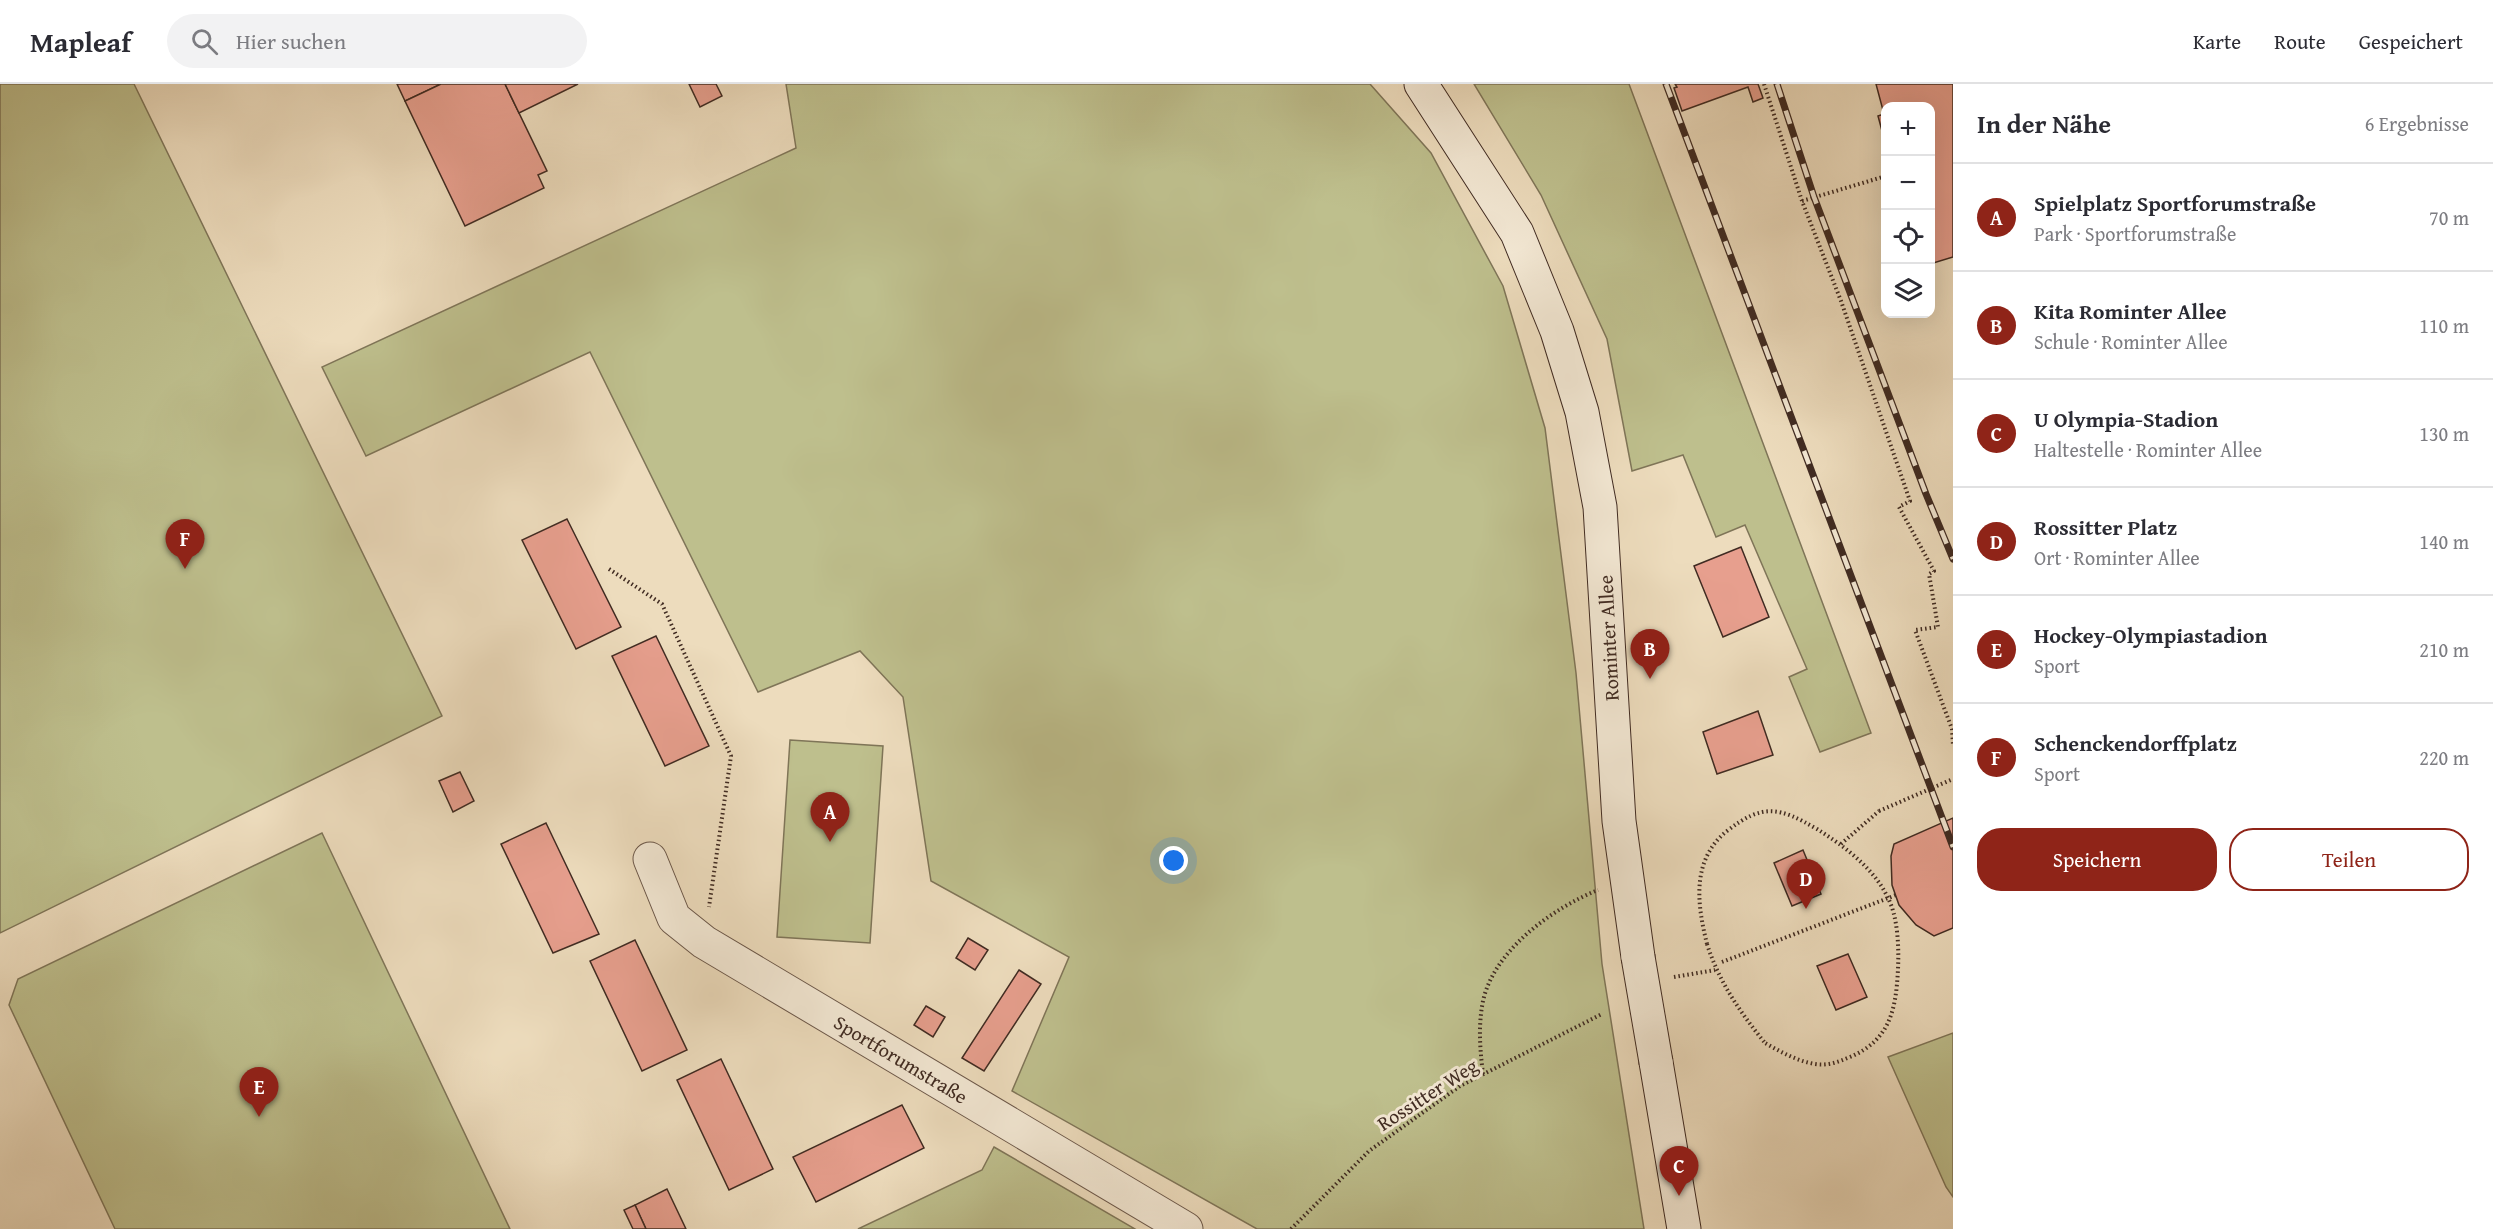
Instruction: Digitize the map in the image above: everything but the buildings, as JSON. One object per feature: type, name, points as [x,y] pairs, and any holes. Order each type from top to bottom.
[{"type":"street","name":"Rominter Allee","points":[[1421,84],[1516,233],[1557,331],[1582,412],[1600,507],[1619,821],[1640,970],[1684,1229]]},
{"type":"street","name":"Sportforumstraße","points":[[650,859],[674,918],[704,942],[1186,1229]]},
{"type":"path","points":[[1764,84],[1802,201],[1841,301],[1910,501],[1899,507],[1934,571],[1929,574],[1938,627],[1915,630],[1952,729],[1953,745]]},
{"type":"path","points":[[1802,201],[1881,177]]},
{"type":"path","points":[[609,569],[662,604],[731,756],[704,942]]},
{"type":"path","points":[[1841,844],[1879,811],[1953,779]]},
{"type":"path","points":[[1763,810],[1777,811],[1805,822],[1841,844],[1868,870],[1888,898],[1899,944],[1897,997],[1882,1037],[1861,1052],[1835,1064],[1817,1065],[1798,1060],[1765,1043],[1738,1010],[1715,970],[1707,944],[1699,904],[1700,880],[1714,841],[1741,820],[1763,810]]},
{"type":"path","points":[[1483,1074],[1480,1022],[1484,999],[1498,967],[1528,932],[1580,898],[1601,889]]},
{"type":"path","points":[[1722,962],[1896,895]]},
{"type":"path","points":[[1640,970],[1715,970]]},
{"type":"path","name":"Rossitter Weg","points":[[1290,1229],[1370,1151],[1460,1086],[1602,1014]]},
{"type":"green space","points":[[0,84],[134,84],[442,716],[0,933]]},
{"type":"green space","points":[[786,84],[1370,84],[1431,153],[1503,286],[1545,428],[1576,673],[1602,964],[1644,1229],[1257,1229],[1012,1091],[1069,957],[931,881],[903,697],[860,651],[758,692],[590,352],[366,456],[322,367],[796,148]]},
{"type":"green space","points":[[1474,84],[1629,84],[1871,733],[1820,752],[1789,677],[1807,669],[1745,525],[1716,537],[1683,455],[1632,471],[1607,339],[1541,195]]},
{"type":"green space","points":[[790,740],[883,746],[870,943],[777,937]]},
{"type":"green space","points":[[322,833],[510,1229],[115,1229],[9,1005],[18,979]]},
{"type":"green space","points":[[1953,1033],[1953,1197],[1946,1187],[1888,1057]]},
{"type":"green space","points":[[994,1147],[1135,1229],[858,1229],[982,1170]]},
{"type":"railway","points":[[1666,84],[1953,847]]},
{"type":"railway","points":[[1777,84],[1814,197],[1926,494],[1953,559]]},
{"type":"place","name":"Schenckendorffplatz","points":[[185,569]]},
{"type":"place","name":"Kita Rominter Allee","points":[[1650,679]]},
{"type":"place","name":"Spielplatz Sportforumstraße","points":[[830,842]]},
{"type":"place","name":"Rossitter Platz","points":[[1806,909]]},
{"type":"place","name":"Hockey-Olympiastadion","points":[[259,1117]]},
{"type":"place","name":"U Olympia-Stadion","points":[[1679,1196]]}]
